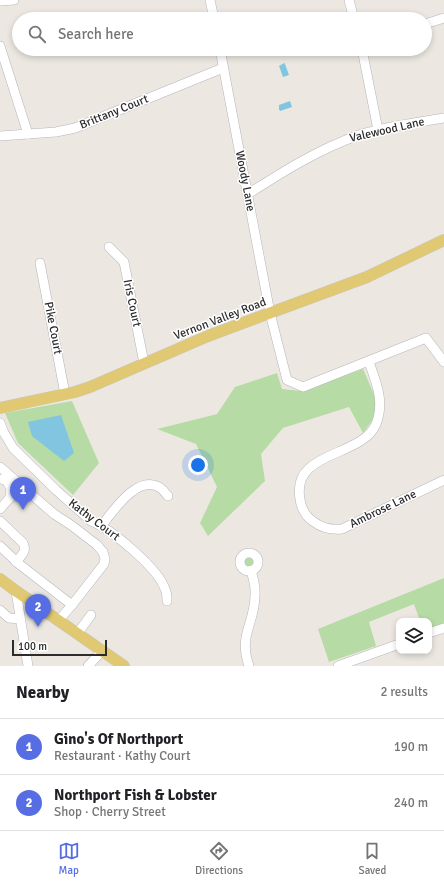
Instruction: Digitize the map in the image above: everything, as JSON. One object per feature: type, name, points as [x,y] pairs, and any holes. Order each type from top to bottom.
[{"type":"main road","name":"Vernon Valley Road","points":[[0,408],[90,387],[208,336],[367,277],[444,240]]},
{"type":"main road","points":[[0,578],[58,621],[124,666]]},
{"type":"street","points":[[0,1],[14,0]]},
{"type":"street","points":[[210,0],[213,12]]},
{"type":"street","points":[[349,0],[352,12]]},
{"type":"street","points":[[432,22],[444,18]]},
{"type":"street","points":[[0,46],[28,134]]},
{"type":"street","name":"Woody Lane","points":[[221,56],[270,313]]},
{"type":"street","points":[[363,56],[378,130]]},
{"type":"street","name":"Brittany Court","points":[[0,136],[56,132],[75,128],[223,68]]},
{"type":"street","name":"Valewood Lane","points":[[248,194],[294,165],[325,148],[361,134],[444,118]]},
{"type":"street","name":"Iris Court","points":[[109,247],[124,262],[144,363]]},
{"type":"street","name":"Pike Court","points":[[40,263],[65,394]]},
{"type":"street","points":[[270,313],[287,380],[303,387],[369,362],[426,338],[444,362]]},
{"type":"street","name":"Ambrose Lane","points":[[369,362],[379,393],[381,405],[380,415],[376,425],[357,443],[316,462],[305,472],[300,482],[299,494],[305,514],[313,522],[323,527],[334,530],[342,529],[444,480]]},
{"type":"street","name":"Kathy Court","points":[[0,423],[12,448],[26,462],[91,520],[102,525],[136,552],[154,571],[165,589],[168,601]]},
{"type":"street","points":[[0,467],[20,486],[54,514],[86,535],[103,552],[105,558],[104,564],[97,575],[81,592],[58,621]]},
{"type":"street","points":[[0,479],[6,480],[11,488],[10,498]]},
{"type":"street","points":[[102,525],[122,499],[139,487],[149,484],[160,487],[168,496]]},
{"type":"street","points":[[0,509],[20,486]]},
{"type":"street","points":[[0,521],[23,543],[25,547],[25,551],[16,562]]},
{"type":"street","points":[[0,546],[16,562],[72,604]]},
{"type":"street","points":[[249,666],[245,649],[245,639],[256,594],[251,570]]},
{"type":"street","points":[[16,591],[28,666]]},
{"type":"street","points":[[0,610],[9,618],[20,619]]},
{"type":"street","points":[[77,634],[91,615]]},
{"type":"street","points":[[432,632],[444,628]]},
{"type":"street","points":[[338,666],[396,645]]},
{"type":"street","points":[[88,666],[102,651]]},
{"type":"green space","points":[[363,369],[377,401],[374,418],[363,433],[349,407],[283,428],[261,454],[265,481],[208,536],[200,523],[217,487],[196,444],[157,429],[217,414],[235,387],[277,373],[282,389],[301,391]]},
{"type":"green space","points":[[72,401],[99,463],[73,495],[18,443],[5,413]]},
{"type":"green space","points":[[246,555],[252,555],[256,559],[256,565],[252,569],[246,569],[242,565],[242,559]]},
{"type":"green space","points":[[444,578],[444,623],[432,628],[432,618],[419,618],[414,604],[369,622],[376,646],[329,662],[318,629]]},
{"type":"water","points":[[284,63],[289,75],[283,77],[279,66]]},
{"type":"water","points":[[290,101],[292,107],[280,111],[279,105]]},
{"type":"water","points":[[61,415],[74,453],[64,461],[32,436],[28,422]]},
{"type":"place","name":"Gino's Of Northport","points":[[23,510]]},
{"type":"place","name":"Northport Fish & Lobster","points":[[38,627]]}]
